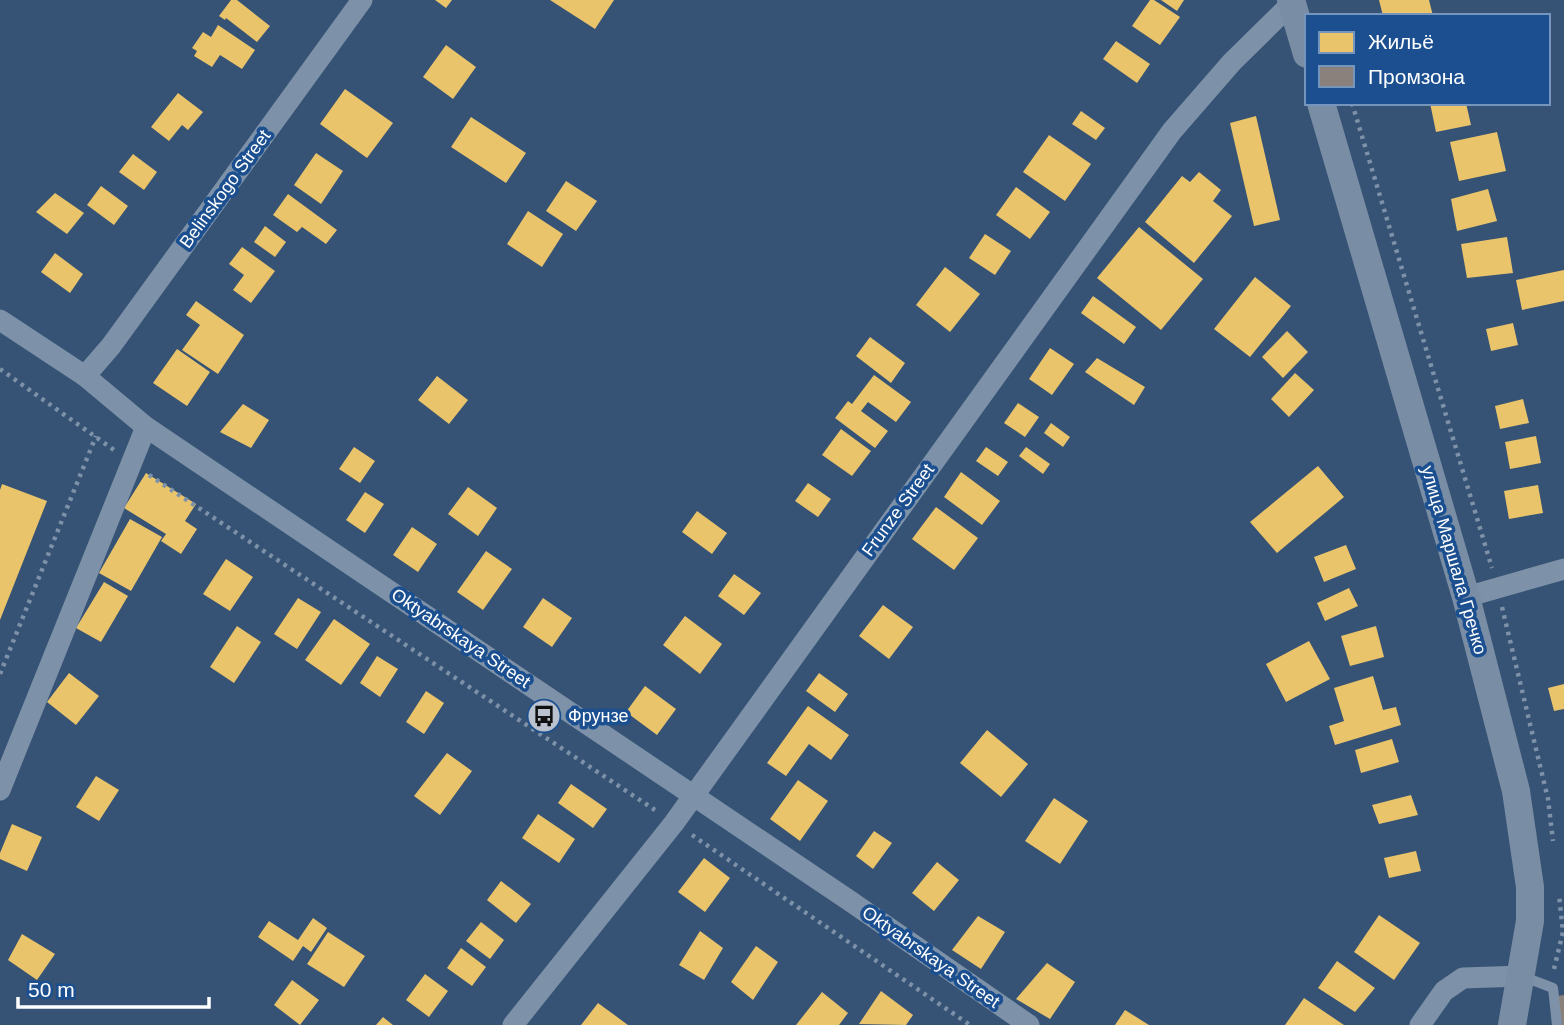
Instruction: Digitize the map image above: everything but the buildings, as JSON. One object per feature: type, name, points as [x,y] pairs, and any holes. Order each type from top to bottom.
[{"type":"main road","points":[[1291,1],[1305,47]]},
{"type":"main road","name":"улица Маршала Гречко","points":[[1322,105],[1466,597],[1516,791],[1530,887],[1530,921],[1512,1025]]},
{"type":"street","name":"Belinskogo Street","points":[[85,376],[111,346],[362,0]]},
{"type":"street","name":"Frunze Street","points":[[513,1025],[674,823],[1172,131],[1231,62],[1291,1]]},
{"type":"street","name":"Oktyabrskaya Street","points":[[0,320],[85,376],[146,427],[1029,1025]]},
{"type":"street","points":[[2,778],[146,427]]},
{"type":"street","points":[[1466,597],[1564,569]]},
{"type":"street","points":[[1420,1025],[1444,991],[1463,978],[1522,976]]},
{"type":"lane","points":[[1522,976],[1553,988],[1557,1025]]},
{"type":"path","points":[[0,369],[131,462],[674,823],[970,1025]]},
{"type":"path","points":[[0,674],[96,436]]},
{"type":"place","name":"Фрунзе","points":[[544,716]]}]
